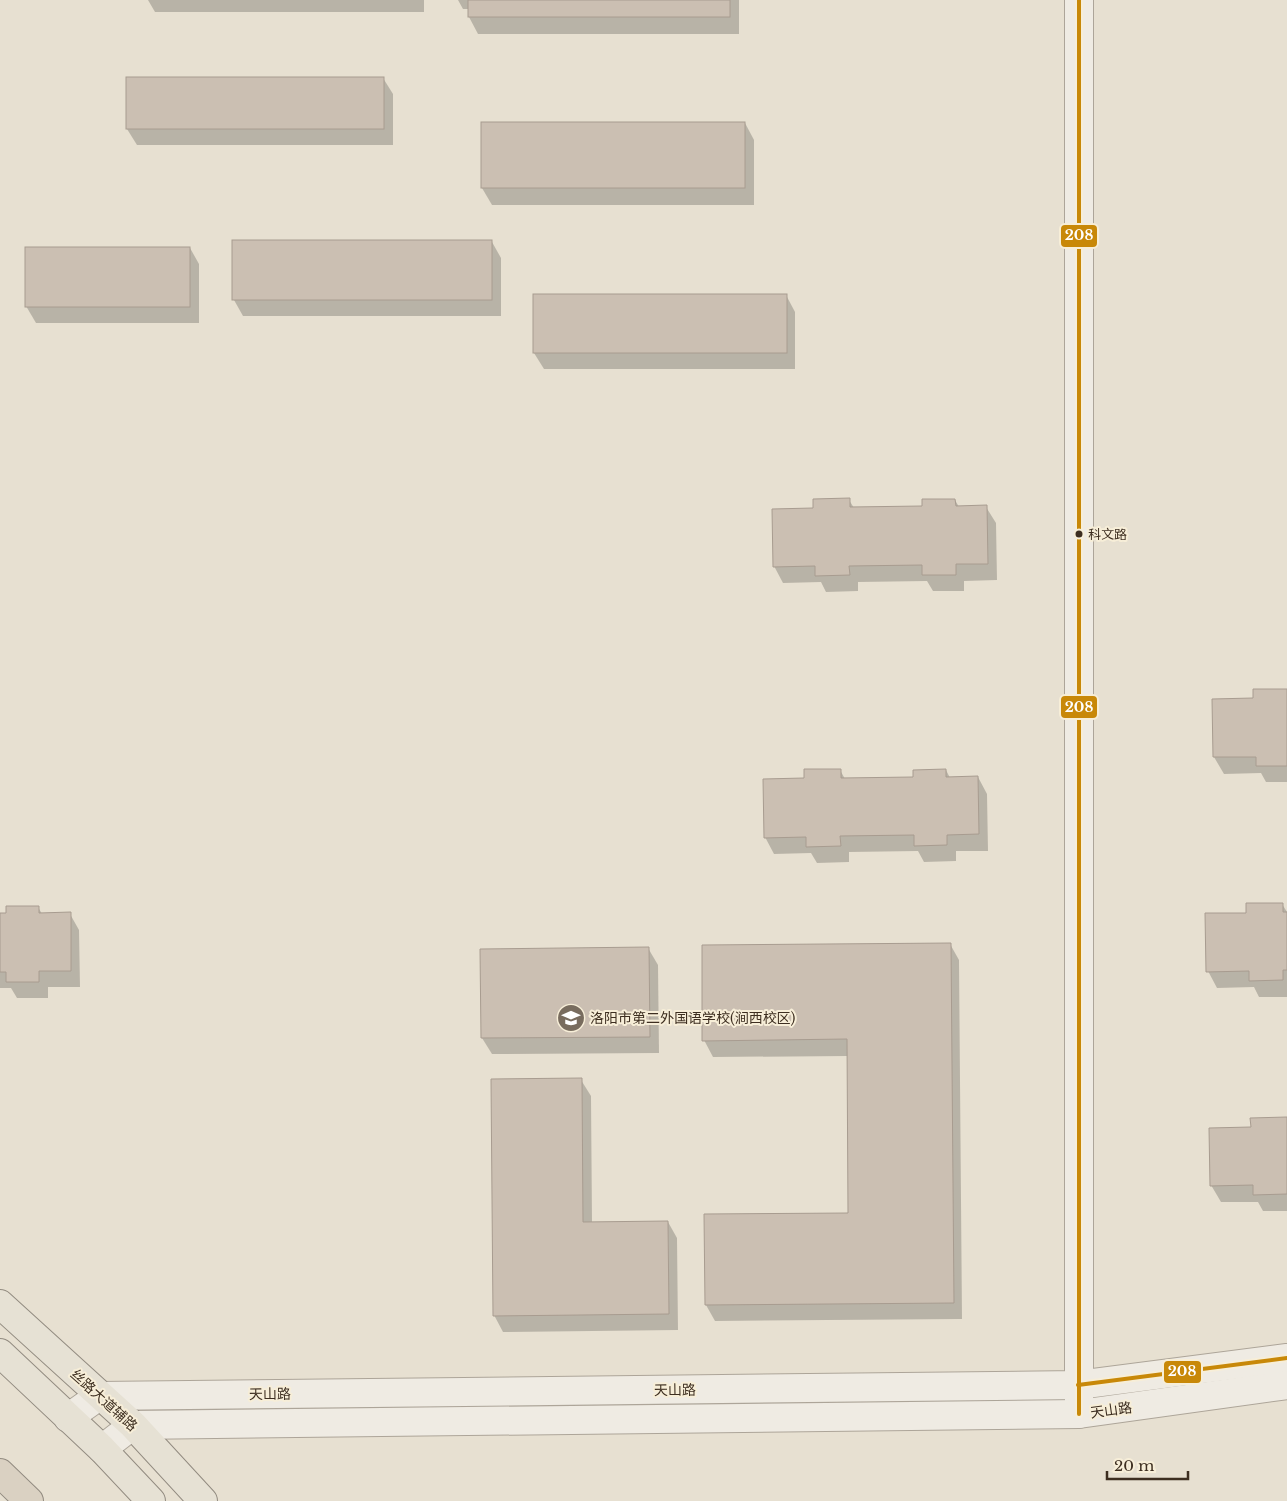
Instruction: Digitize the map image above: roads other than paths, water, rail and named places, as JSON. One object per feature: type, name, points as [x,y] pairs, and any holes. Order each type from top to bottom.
[{"type":"highway","points":[[0,1473],[29,1501]]},
{"type":"main road","name":"丝路大道辅路","points":[[0,1304],[133,1425],[203,1501]]},
{"type":"main road","points":[[0,1353],[102,1449],[152,1501]]},
{"type":"street","points":[[1078,1414],[1079,0]]},
{"type":"street","name":"天山路","points":[[99,1396],[1078,1385],[1287,1358]]},
{"type":"street","name":"天山路","points":[[133,1425],[1078,1414],[1287,1385]]},
{"type":"street","points":[[68,1418],[99,1396]]},
{"type":"street","points":[[102,1449],[133,1425]]},
{"type":"place","name":"科文路","points":[[1079,534]]},
{"type":"place","name":"洛阳市第二外国语学校(涧西校区)","points":[[571,1018]]}]
